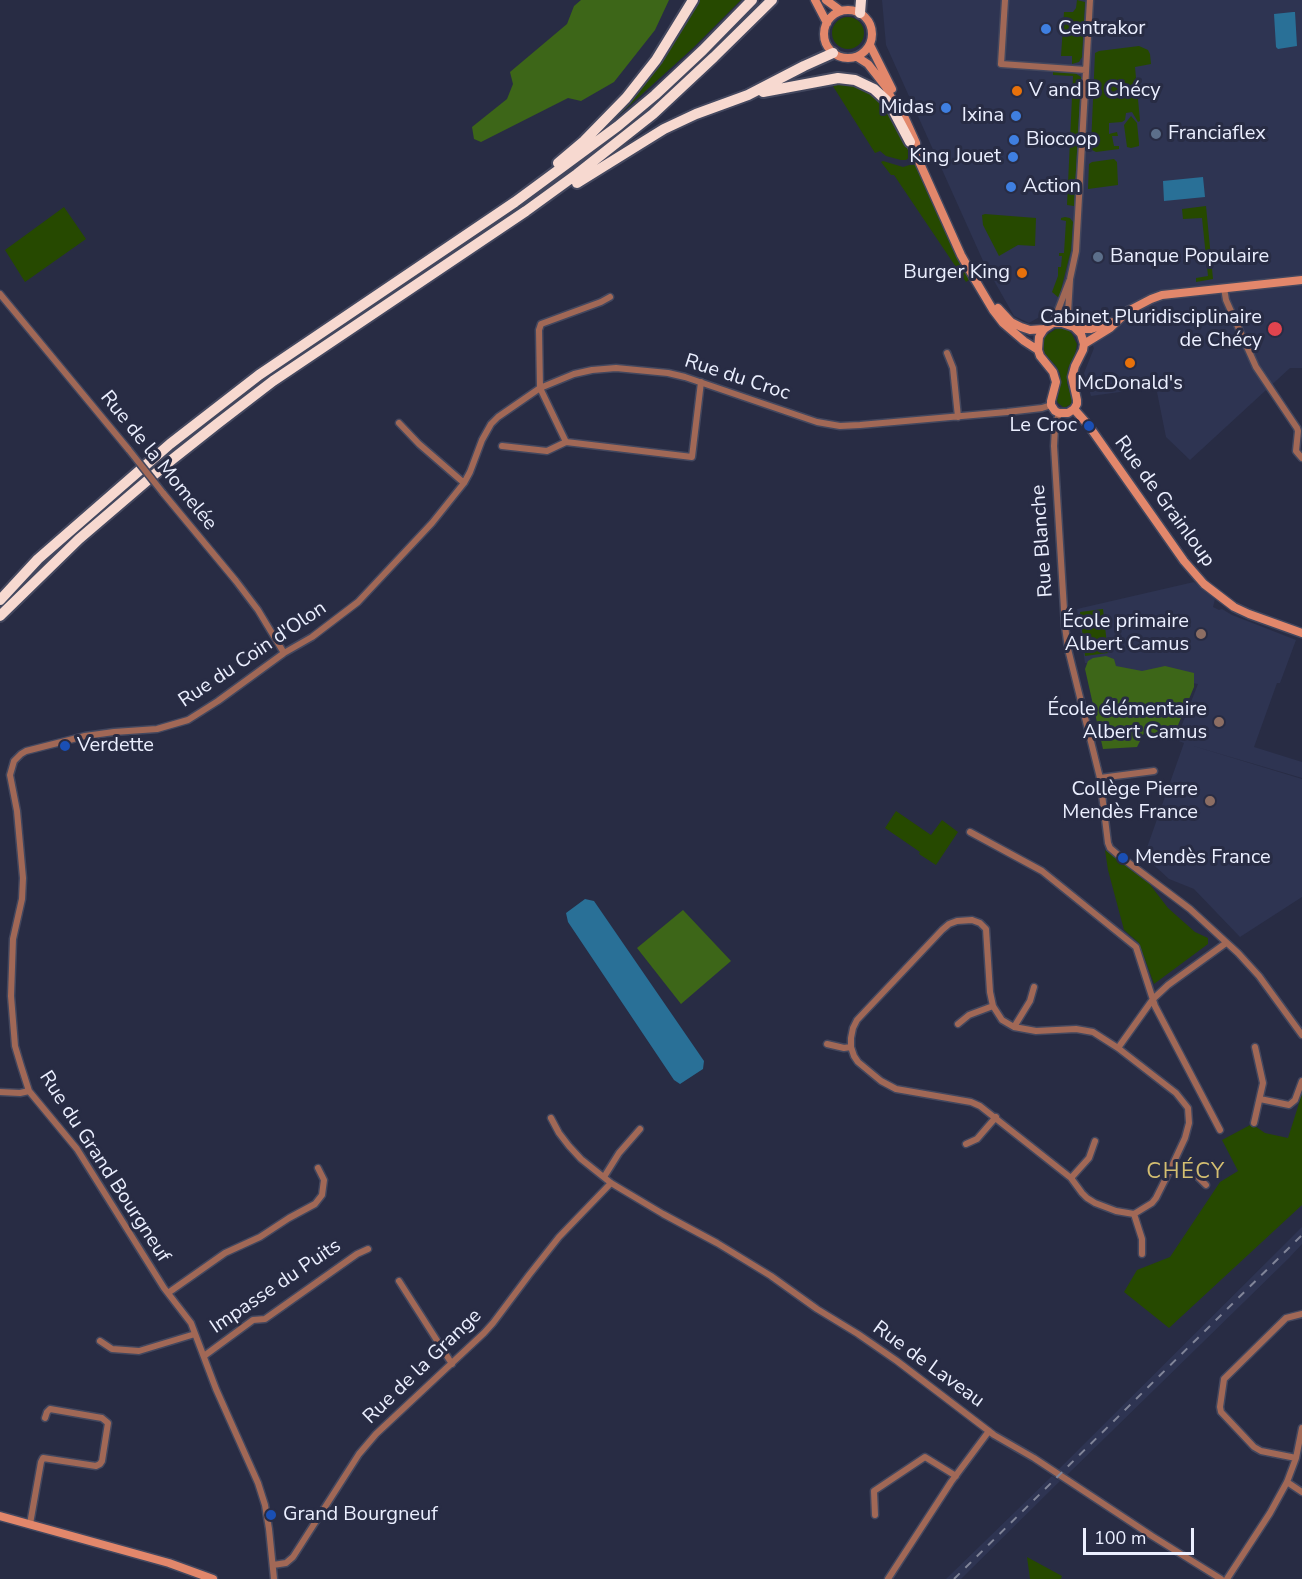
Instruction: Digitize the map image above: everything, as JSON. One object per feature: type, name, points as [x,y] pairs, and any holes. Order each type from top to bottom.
[{"type":"highway","points":[[470,233],[506,201],[567,156],[607,118],[656,60],[693,0]]},
{"type":"highway","points":[[0,600],[38,559],[170,444],[259,375],[470,233],[618,126],[703,50],[752,0]]},
{"type":"highway","points":[[0,616],[79,539],[226,416],[273,381],[578,174],[652,114],[772,0]]},
{"type":"highway","points":[[860,13],[861,0]]},
{"type":"highway","points":[[526,211],[558,196],[664,129],[696,114],[748,95],[833,53]]},
{"type":"highway","points":[[748,95],[838,78],[855,80],[874,89],[886,100],[910,142]]},
{"type":"street","points":[[815,0],[827,23]]},
{"type":"street","points":[[826,0],[841,11]]},
{"type":"street","points":[[1005,0],[1001,64],[1086,70]]},
{"type":"street","points":[[1044,329],[1038,350],[1056,382],[1051,405],[1059,413],[1068,413],[1074,408],[1077,399],[1073,386],[1073,371],[1081,357],[1084,344],[1081,334],[1073,326],[1068,313],[1070,279],[1076,251],[1090,0]]},
{"type":"street","points":[[854,10],[866,18],[870,24],[872,38],[870,45],[857,57],[840,57],[827,47],[824,39],[827,23],[833,15],[841,11],[854,10]]},
{"type":"street","points":[[870,45],[976,273],[1005,316],[1021,327],[1030,330],[1044,329],[1053,323],[1070,279]]},
{"type":"street","points":[[857,57],[868,64],[886,87],[961,255],[993,310],[1010,330],[1038,350]]},
{"type":"street","points":[[1084,344],[1110,328],[1128,311],[1161,295],[1302,280]]},
{"type":"street","points":[[1224,288],[1226,300],[1256,367],[1298,430],[1296,451],[1302,458]]},
{"type":"street","name":"Rue de la Momelée","points":[[0,294],[252,602],[284,653]]},
{"type":"street","points":[[566,442],[540,388],[539,330],[541,324],[610,297]]},
{"type":"street","points":[[1053,323],[1091,329],[1119,319]]},
{"type":"street","points":[[946,353],[953,368],[958,417]]},
{"type":"street","name":"Rue du Croc","points":[[464,483],[491,424],[508,409],[540,388],[574,374],[592,370],[616,368],[685,376],[817,422],[840,426],[1030,410],[1051,405]]},
{"type":"street","points":[[502,446],[548,451],[566,442],[692,457],[701,382]]},
{"type":"street","name":"Rue de Grainloup","points":[[1074,408],[1184,561],[1204,584],[1242,610],[1302,633]]},
{"type":"street","name":"Rue Blanche","points":[[1059,413],[1055,427],[1054,446],[1065,626],[1068,649],[1100,778],[1107,843],[1110,848],[1170,892],[1226,943]]},
{"type":"street","points":[[399,423],[419,444],[464,483]]},
{"type":"street","name":"Rue du Coin d'Olon","points":[[12,765],[21,753],[36,748],[85,736],[157,729],[188,720],[284,653],[312,637],[358,602],[432,523],[464,483]]},
{"type":"street","name":"Rue du Grand Bourgneuf","points":[[12,765],[10,775],[17,811],[23,878],[22,899],[14,939],[12,1017],[15,1046],[29,1091],[77,1149],[132,1239],[191,1323],[216,1389],[258,1483],[268,1521],[273,1565]]},
{"type":"street","points":[[1100,778],[1154,771]]},
{"type":"street","points":[[970,832],[1042,871],[1136,947],[1155,1006],[1221,1130]]},
{"type":"street","points":[[957,921],[976,921],[984,925],[988,935],[989,980],[993,1006],[1002,1020],[1014,1026],[1036,1031],[1076,1029],[1093,1032],[1118,1048],[1176,1093],[1188,1108],[1189,1124],[1185,1138],[1152,1203],[1134,1214],[1116,1211],[1095,1203],[1082,1193],[1071,1178],[980,1106],[971,1102],[889,1086],[858,1062],[851,1047],[852,1033],[857,1020],[942,930],[957,921]]},
{"type":"street","points":[[1118,1048],[1153,999],[1168,985],[1226,943],[1259,976],[1302,1035]]},
{"type":"street","points":[[1014,1026],[1030,1001],[1034,987]]},
{"type":"street","points":[[958,1024],[969,1015],[993,1006]]},
{"type":"street","points":[[827,1044],[844,1048],[851,1047]]},
{"type":"street","points":[[1254,1123],[1263,1079],[1255,1047]]},
{"type":"street","points":[[1260,1099],[1289,1105],[1295,1100],[1302,1082]]},
{"type":"street","points":[[0,1092],[29,1091]]},
{"type":"street","points":[[966,1144],[977,1139],[996,1117]]},
{"type":"street","name":"Rue de Laveau","points":[[551,1118],[569,1146],[581,1159],[611,1183],[717,1242],[771,1276],[897,1361],[989,1431],[1221,1579]]},
{"type":"street","points":[[604,1177],[619,1153],[640,1129]]},
{"type":"street","points":[[1071,1178],[1089,1158],[1095,1141]]},
{"type":"street","points":[[1174,1163],[1192,1171],[1206,1185]]},
{"type":"street","points":[[168,1293],[225,1253],[260,1237],[315,1204],[322,1195],[324,1180],[318,1168]]},
{"type":"street","name":"Rue de la Grange","points":[[273,1565],[286,1563],[292,1557],[359,1454],[376,1434],[493,1323],[559,1237],[611,1183]]},
{"type":"street","points":[[1134,1214],[1142,1239],[1142,1254]]},
{"type":"street","name":"Impasse du Puits","points":[[204,1356],[253,1320],[265,1319],[357,1254],[369,1249]]},
{"type":"street","points":[[399,1281],[452,1364]]},
{"type":"street","points":[[1296,1458],[1261,1451],[1254,1447],[1221,1412],[1220,1407],[1224,1379],[1286,1318],[1302,1314]]},
{"type":"street","points":[[100,1341],[112,1349],[139,1351],[195,1334]]},
{"type":"street","points":[[30,1524],[43,1458],[96,1466],[100,1464],[108,1423],[102,1418],[50,1409],[45,1418]]},
{"type":"street","points":[[1227,1579],[1270,1513],[1287,1482],[1296,1458],[1302,1428]]},
{"type":"street","points":[[888,1579],[956,1476],[989,1431]]},
{"type":"street","points":[[875,1515],[874,1491],[925,1457],[956,1476]]},
{"type":"street","points":[[1287,1482],[1302,1492]]},
{"type":"street","points":[[0,1516],[169,1563],[213,1579]]},
{"type":"street","points":[[273,1565],[274,1579]]},
{"type":"shaded area","points":[[882,0],[1302,0],[1302,368],[1290,368],[1190,460],[1166,437],[1156,387],[1091,396],[1084,373],[1094,348],[1075,315],[1048,312],[1029,323],[1014,316],[984,263],[886,45]]},
{"type":"shaded area","points":[[1295,12],[1297,46],[1278,49],[1274,14]]},
{"type":"shaded area","points":[[1203,177],[1205,197],[1164,201],[1163,181]]},
{"type":"shaded area","points":[[1194,582],[1215,599],[1213,607],[1296,640],[1280,683],[1277,683],[1254,747],[1302,762],[1302,778],[1190,745],[1302,779],[1302,897],[1240,937],[1194,889],[1169,879],[1144,856],[1184,743],[1176,740],[1198,684],[1085,663],[1077,609]]},
{"type":"shaded area","points":[[585,899],[594,901],[704,1061],[703,1069],[680,1084],[674,1080],[568,922],[566,913]]},
{"type":"shaded area","points":[[1302,1227],[1302,1244],[1289,1258],[1067,1475],[1058,1470]]},
{"type":"shaded area","points":[[1052,1476],[1060,1481],[961,1579],[946,1579]]},
{"type":"green space","points":[[581,0],[669,0],[655,30],[614,82],[581,101],[568,98],[481,142],[474,139],[472,127],[507,99],[513,84],[510,72],[567,24],[574,6]]},
{"type":"green space","points":[[699,0],[741,0],[693,48],[608,125],[609,120],[666,54]]},
{"type":"green space","points":[[1077,0],[1085,2],[1082,57],[1079,62],[1072,64],[1072,56],[1061,56],[1064,12],[1073,12]]},
{"type":"green space","points":[[848,17],[859,22],[864,33],[859,44],[848,49],[837,44],[832,33],[837,22]]},
{"type":"green space","points":[[1139,46],[1148,50],[1151,64],[1135,67],[1140,121],[1138,122],[1132,112],[1126,113],[1125,120],[1122,122],[1109,123],[1109,134],[1117,132],[1118,136],[1112,136],[1114,146],[1119,146],[1119,149],[1096,152],[1091,146],[1095,53]]},
{"type":"green space","points":[[1053,72],[1075,73],[1081,77],[1074,206],[1067,205],[1073,76],[1053,75]]},
{"type":"green space","points":[[840,81],[869,89],[894,117],[911,156],[906,160],[901,160],[886,156],[880,151],[875,153],[831,83]]},
{"type":"green space","points":[[1131,116],[1137,123],[1139,146],[1131,148],[1127,147],[1124,125]]},
{"type":"green space","points":[[1114,159],[1117,162],[1118,185],[1088,189],[1089,164]]},
{"type":"green space","points":[[881,162],[903,167],[916,163],[969,280],[966,282],[894,175],[891,175]]},
{"type":"green space","points":[[1206,206],[1213,279],[1196,282],[1196,278],[1208,276],[1202,218],[1183,219],[1182,209]]},
{"type":"green space","points":[[64,207],[86,239],[25,282],[5,250]]},
{"type":"green space","points":[[982,215],[1036,218],[1035,246],[1018,245],[999,256],[983,225]]},
{"type":"green space","points":[[1061,218],[1070,218],[1073,222],[1071,250],[1059,298],[1052,292],[1058,276],[1058,267],[1061,267],[1062,256],[1059,256],[1059,253],[1064,253],[1066,221]]},
{"type":"green space","points":[[1056,329],[1068,330],[1077,344],[1075,355],[1068,368],[1067,383],[1072,400],[1071,404],[1066,407],[1063,407],[1057,400],[1061,382],[1060,373],[1045,354],[1042,343],[1045,336]]},
{"type":"green space","points":[[1103,609],[1108,653],[1085,656],[1080,612]]},
{"type":"green space","points":[[1106,656],[1114,659],[1116,666],[1142,671],[1165,666],[1194,673],[1194,687],[1173,737],[1145,731],[1137,747],[1103,749],[1085,669],[1088,661]]},
{"type":"green space","points":[[896,811],[931,835],[942,820],[958,832],[936,865],[885,828]]},
{"type":"green space","points":[[1105,850],[1145,878],[1168,908],[1195,932],[1208,938],[1208,944],[1154,984],[1139,943],[1124,930]]},
{"type":"green space","points":[[683,910],[731,961],[681,1004],[637,948]]},
{"type":"green space","points":[[1302,1094],[1302,1205],[1169,1328],[1124,1292],[1137,1270],[1170,1257],[1220,1182],[1238,1171],[1222,1140],[1252,1124],[1265,1133],[1288,1138]]},
{"type":"green space","points":[[1027,1557],[1062,1576],[1061,1579],[1030,1579]]},
{"type":"railway","points":[[954,1579],[1302,1235]]},
{"type":"place","name":"Centrakor","points":[[1046,29]]},
{"type":"place","name":"V and B Chécy","points":[[1017,91]]},
{"type":"place","name":"Midas","points":[[946,108]]},
{"type":"place","name":"Ixina","points":[[1016,116]]},
{"type":"place","name":"Franciaflex","points":[[1156,134]]},
{"type":"place","name":"Biocoop","points":[[1014,140]]},
{"type":"place","name":"King Jouet","points":[[1013,157]]},
{"type":"place","name":"Action","points":[[1011,187]]},
{"type":"place","name":"Banque Populaire","points":[[1098,257]]},
{"type":"place","name":"Burger King","points":[[1022,273]]},
{"type":"place","name":"Cabinet Pluridisciplinaire de Chécy","points":[[1275,329]]},
{"type":"place","name":"McDonald's","points":[[1130,363]]},
{"type":"place","name":"Le Croc","points":[[1089,426]]},
{"type":"place","name":"École primaire Albert Camus","points":[[1201,634]]},
{"type":"place","name":"École élémentaire Albert Camus","points":[[1219,722]]},
{"type":"place","name":"Verdette","points":[[65,746]]},
{"type":"place","name":"Collège Pierre Mendès France","points":[[1210,801]]},
{"type":"place","name":"Mendès France","points":[[1123,858]]},
{"type":"place","name":"Grand Bourgneuf","points":[[271,1515]]},
{"type":"district","name":"CHÉCY","points":[[1186,1173]]}]
